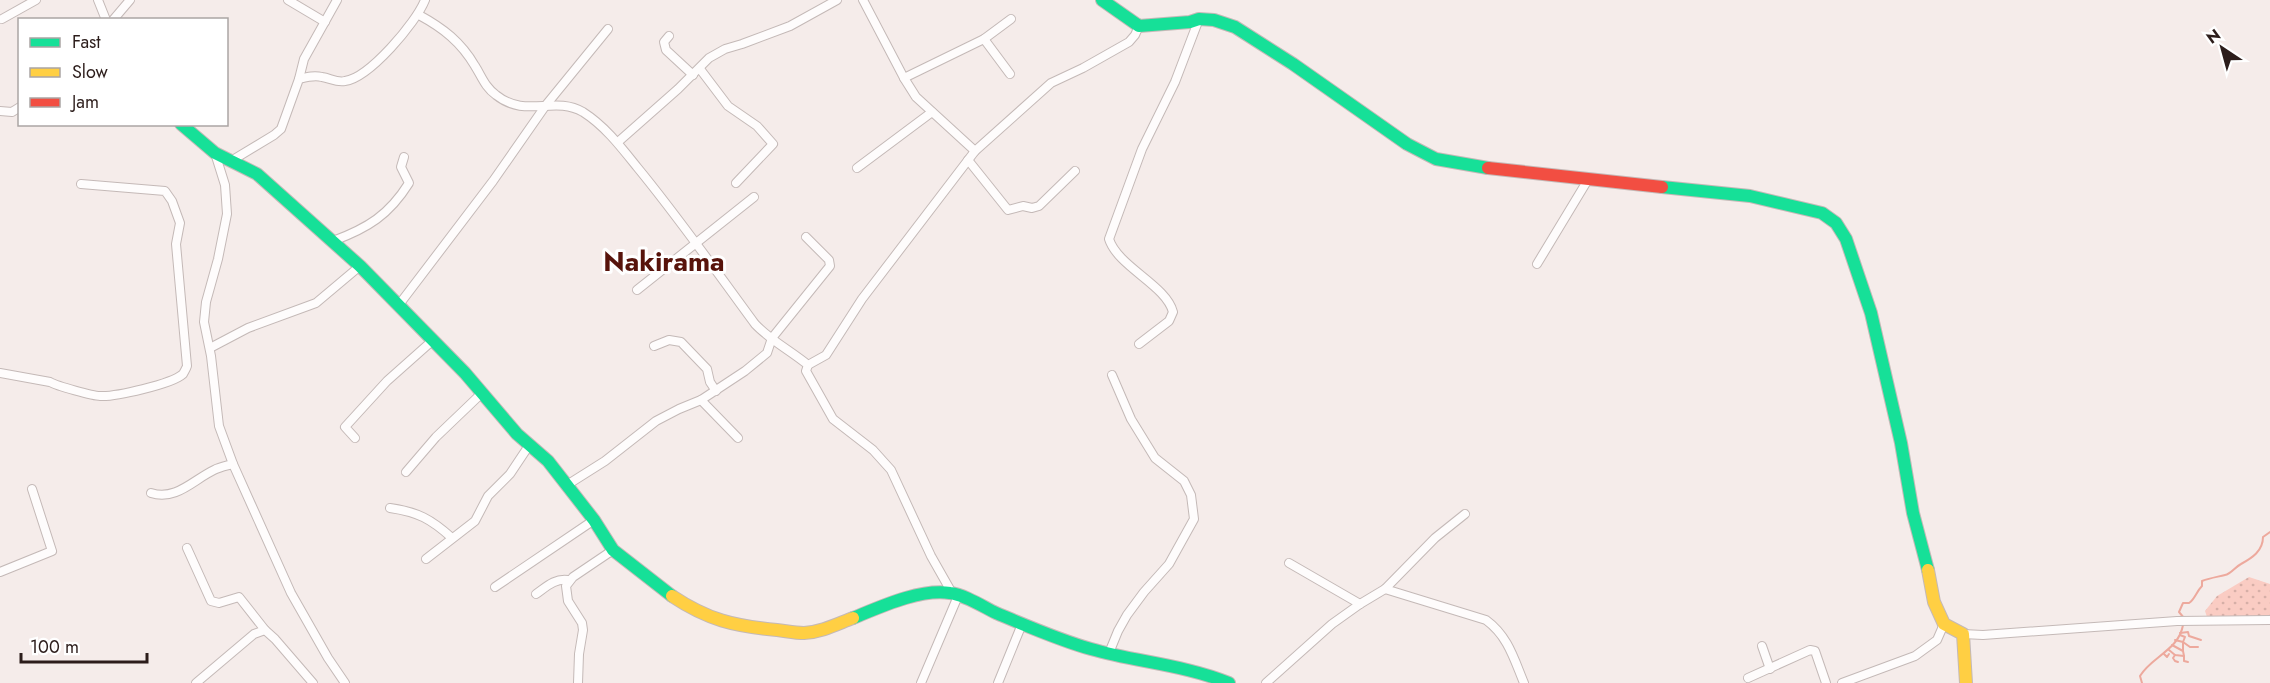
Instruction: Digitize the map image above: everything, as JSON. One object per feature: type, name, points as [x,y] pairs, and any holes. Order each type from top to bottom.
[{"type":"street","points":[[2,19],[36,0]]},
{"type":"street","points":[[98,0],[105,18]]},
{"type":"street","points":[[115,18],[130,0]]},
{"type":"street","points":[[288,0],[325,22]]},
{"type":"street","points":[[231,161],[268,140],[281,129],[299,80],[304,59],[337,0]]},
{"type":"street","points":[[299,80],[317,76],[339,82],[348,81],[362,73],[398,41],[419,15],[425,0]]},
{"type":"street","points":[[618,142],[709,58],[725,49],[790,26],[837,0]]},
{"type":"street","points":[[863,0],[916,97],[975,151]]},
{"type":"street","points":[[1102,0],[1139,26],[1190,22],[1199,19],[1214,20],[1245,33],[1407,144],[1436,159],[1497,170],[1750,196],[1822,213],[1836,223],[1846,238],[1848,249],[1856,263],[1871,313],[1901,443],[1913,513],[1926,556],[1934,602],[1944,624],[1954,631],[1983,635],[2177,621],[2270,620]]},
{"type":"street","points":[[419,15],[453,36],[476,67],[483,82],[495,95],[507,103],[524,108],[546,105],[569,107],[584,113],[618,142],[697,243],[755,324],[765,335],[808,365]]},
{"type":"street","points":[[904,78],[984,39],[1011,19]]},
{"type":"street","points":[[1138,344],[1169,321],[1173,312],[1168,301],[1127,262],[1110,244],[1109,239],[1142,149],[1175,82],[1199,19]]},
{"type":"street","points":[[955,595],[941,575],[891,470],[873,450],[833,419],[806,371],[808,365],[826,355],[862,299],[975,151],[1051,83],[1129,42],[1139,26]]},
{"type":"street","points":[[398,306],[493,181],[546,105],[608,29]]},
{"type":"street","points":[[669,36],[664,42],[666,50],[696,72],[728,106],[757,126],[773,144],[736,183]]},
{"type":"street","points":[[984,39],[1010,74]]},
{"type":"street","points":[[0,111],[12,112],[18,108]]},
{"type":"street","points":[[857,168],[933,112]]},
{"type":"street","points":[[182,126],[214,153],[257,174],[360,266],[465,373],[517,434],[549,462],[594,520],[613,550],[664,591],[696,612],[729,624],[794,633],[822,630],[887,604],[934,592],[955,595],[1066,641],[1229,683]]},
{"type":"street","points":[[214,153],[225,186],[227,214],[206,302],[204,322],[210,348],[219,426],[233,464],[291,593],[345,683]]},
{"type":"street","points":[[333,241],[362,230],[397,202],[409,183],[401,167],[404,157]]},
{"type":"street","points":[[968,160],[1008,210],[1023,206],[1032,208],[1039,206],[1075,171]]},
{"type":"street","points":[[1537,264],[1589,178]]},
{"type":"street","points":[[0,373],[50,382],[103,397],[137,390],[175,378],[183,374],[188,366],[176,244],[180,223],[172,201],[165,191],[81,184]]},
{"type":"street","points":[[637,290],[754,197]]},
{"type":"street","points":[[567,485],[604,461],[656,421],[716,391],[766,353],[772,338],[830,266],[829,260],[806,237]]},
{"type":"street","points":[[210,348],[248,328],[316,303],[360,266]]},
{"type":"street","points":[[654,345],[669,340],[681,342],[706,369],[716,391]]},
{"type":"street","points":[[354,438],[345,428],[387,381],[432,341]]},
{"type":"street","points":[[1109,653],[1127,615],[1170,564],[1194,519],[1191,495],[1184,481],[1155,458],[1131,419],[1112,375]]},
{"type":"street","points":[[406,472],[436,437],[482,393]]},
{"type":"street","points":[[701,400],[738,438]]},
{"type":"street","points":[[426,559],[475,521],[488,496],[510,474],[530,444]]},
{"type":"street","points":[[151,493],[162,496],[172,494],[213,470],[233,464]]},
{"type":"street","points":[[0,572],[52,551],[32,489]]},
{"type":"street","points":[[390,508],[405,510],[431,519],[452,538]]},
{"type":"street","points":[[1266,683],[1310,643],[1360,604],[1385,589],[1435,538],[1465,514]]},
{"type":"street","points":[[495,587],[594,520]]},
{"type":"street","points":[[187,548],[211,601],[219,603],[239,597],[265,630],[313,683]]},
{"type":"street","points":[[578,683],[583,630],[582,623],[568,601],[566,586],[568,580],[613,550]]},
{"type":"street","points":[[1289,562],[1360,604]]},
{"type":"street","points":[[934,592],[941,575]]},
{"type":"street","points":[[536,594],[561,579],[568,580]]},
{"type":"street","points":[[1385,589],[1486,620],[1496,627],[1508,642],[1524,683]]},
{"type":"street","points":[[921,683],[955,595]]},
{"type":"street","points":[[998,683],[1022,624]]},
{"type":"street","points":[[1842,683],[1915,656],[1936,640],[1944,624]]},
{"type":"street","points":[[196,683],[254,634],[265,630]]},
{"type":"street","points":[[1963,634],[1966,683]]},
{"type":"street","points":[[1761,646],[1770,669]]},
{"type":"street","points":[[1748,678],[1810,651],[1815,651],[1826,683]]},
{"type":"shaded area","points":[[2249,577],[2270,584],[2270,617],[2207,617],[2205,611],[2217,596]]},
{"type":"waterway","points":[[2184,618],[2179,612],[2183,603],[2193,600],[2202,586],[2202,581],[2227,574],[2256,554],[2263,542],[2263,537],[2270,532]]},
{"type":"waterway","points":[[2142,683],[2140,676],[2171,647],[2183,625]]},
{"type":"waterway","points":[[2180,633],[2188,632],[2189,636],[2201,640]]},
{"type":"waterway","points":[[2180,635],[2185,637],[2183,642],[2190,647],[2198,647]]},
{"type":"waterway","points":[[2175,640],[2183,642],[2183,651]]},
{"type":"waterway","points":[[2172,645],[2183,651],[2184,656]]},
{"type":"waterway","points":[[2169,650],[2175,655],[2184,656],[2184,661],[2188,662]]},
{"type":"waterway","points":[[2164,654],[2167,657],[2169,654]]},
{"type":"waterway","points":[[2175,655],[2173,658],[2178,662]]},
{"type":"traffic: fast","points":[[1102,0],[1139,26],[1190,22],[1199,19],[1214,20],[1235,27],[1293,64],[1407,144],[1436,159],[1488,168]]},
{"type":"traffic: fast","points":[[183,126],[215,153],[257,174],[360,266],[465,373],[517,434],[548,461],[594,520],[613,550],[672,596]]},
{"type":"traffic: fast","points":[[1662,187],[1750,196],[1822,213],[1836,223],[1846,239],[1871,313],[1901,443],[1913,513],[1928,570]]},
{"type":"traffic: fast","points":[[853,618],[888,604],[926,593],[956,594],[996,613],[1079,645],[1195,672],[1229,683]]},
{"type":"traffic: slow","points":[[1928,570],[1934,602],[1944,624],[1963,634],[1966,683]]},
{"type":"traffic: slow","points":[[672,596],[698,611],[722,620],[794,632],[817,631],[853,618]]},
{"type":"traffic: jam","points":[[1488,168],[1662,187]]},
{"type":"district","name":"Nakirama","points":[[664,262]]}]
